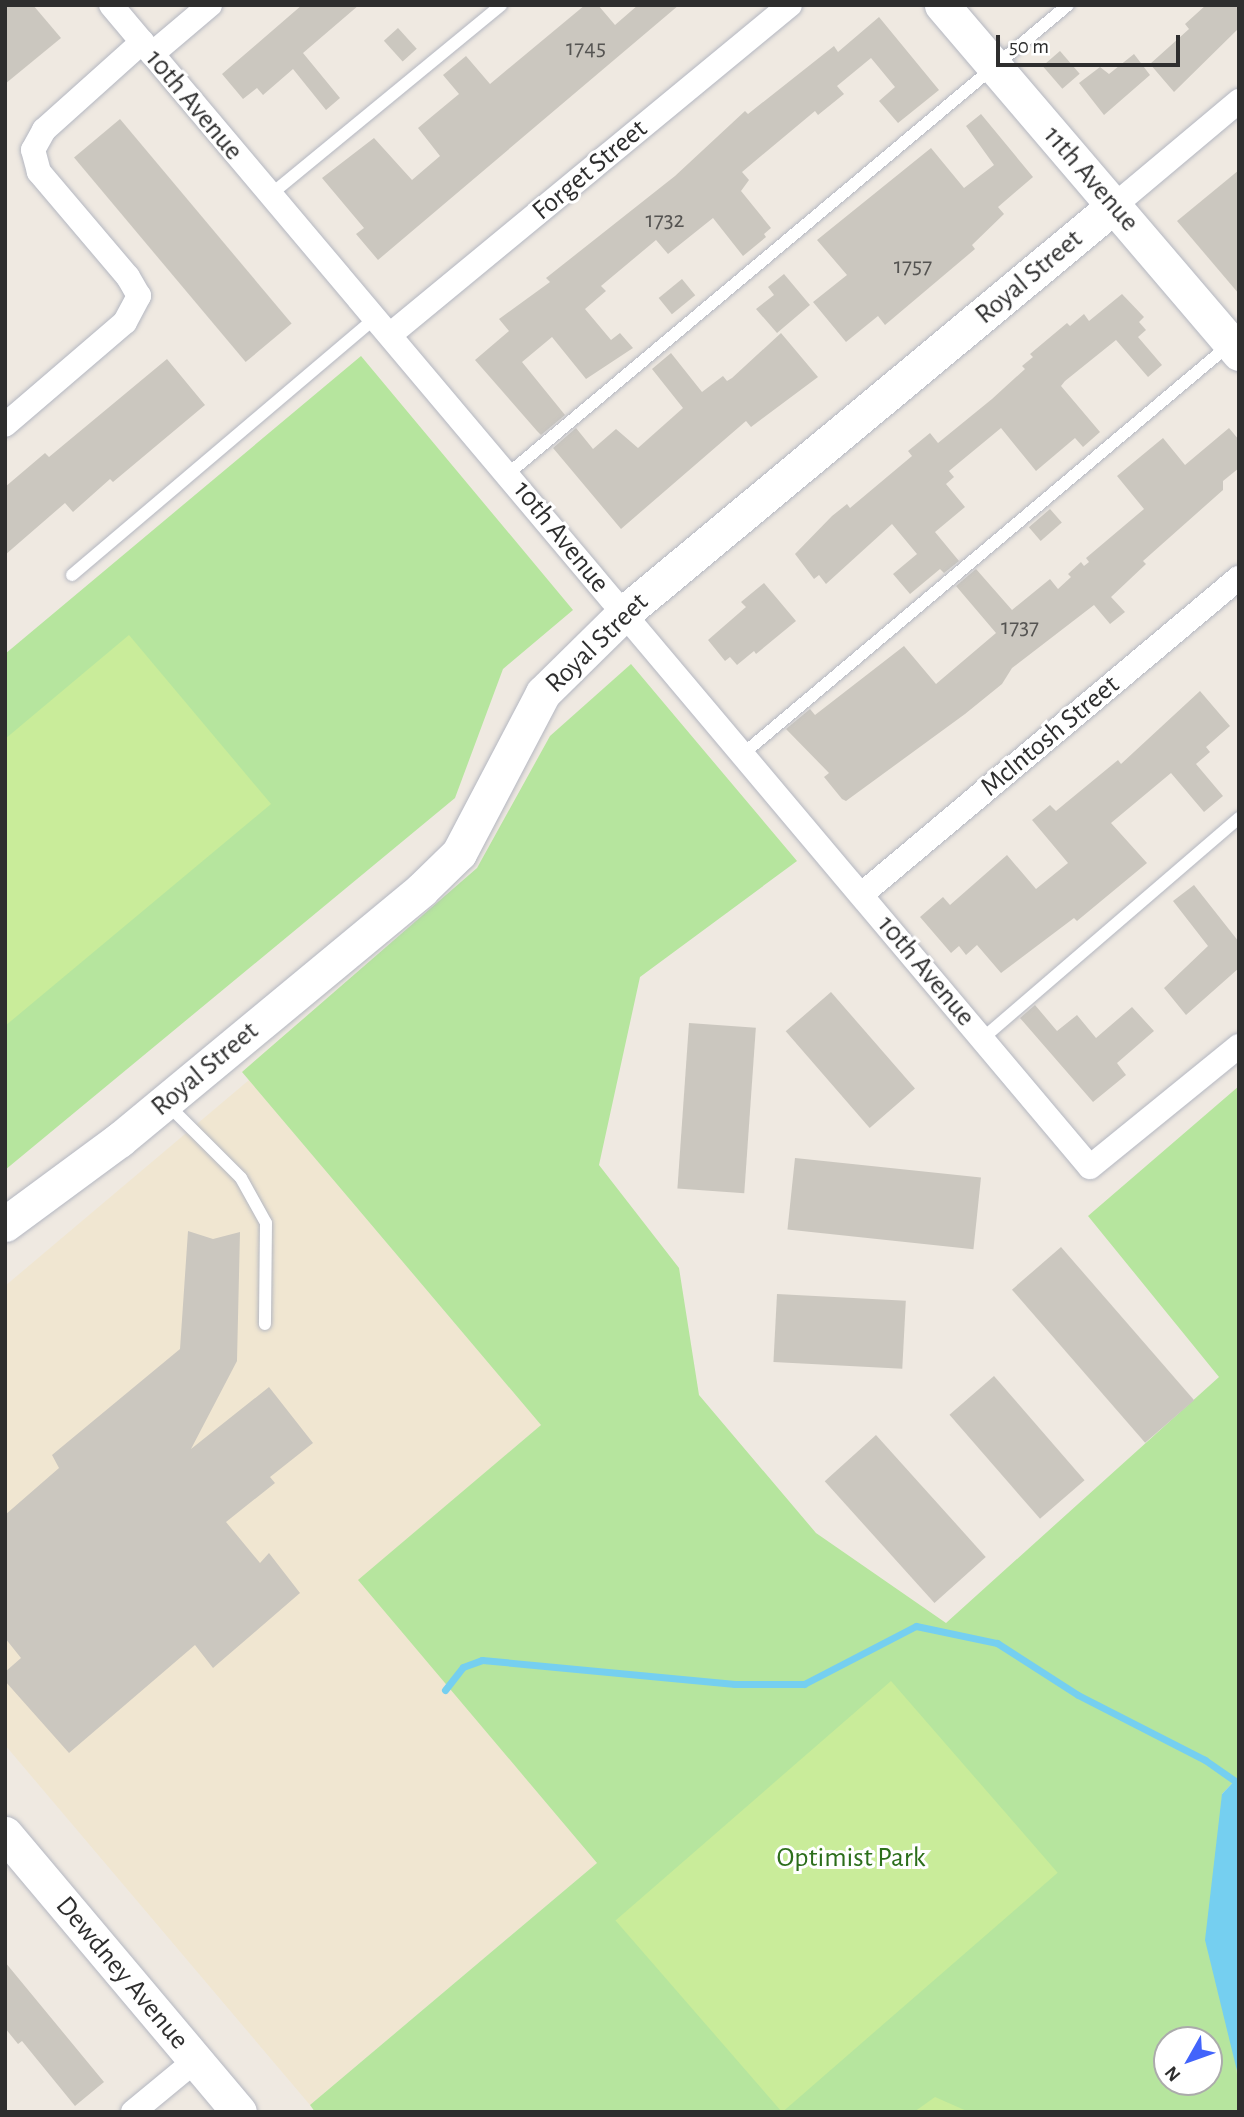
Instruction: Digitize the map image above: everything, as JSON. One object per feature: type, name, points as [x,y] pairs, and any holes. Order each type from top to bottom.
[{"type":"street","name":"10th Avenue","points":[[111,5],[509,473],[1090,1167],[1239,1046]]},
{"type":"street","points":[[5,425],[125,322],[139,296],[128,277],[39,172],[33,150],[44,131],[147,48],[210,5]]},
{"type":"street","name":"Forget Street","points":[[383,326],[790,5]]},
{"type":"street","name":"11th Avenue","points":[[942,5],[1236,345]]},
{"type":"street","name":"Royal Street","points":[[5,1224],[165,1102],[459,853],[543,693],[624,613],[1239,101]]},
{"type":"street","name":"McIntosh Street","points":[[862,894],[1239,578]]},
{"type":"street","name":"Dewdney Avenue","points":[[5,1834],[239,2112]]},
{"type":"street","points":[[133,2112],[195,2060]]},
{"type":"lane","points":[[270,195],[501,5]]},
{"type":"lane","points":[[509,473],[1068,5]]},
{"type":"lane","points":[[72,575],[383,326]]},
{"type":"lane","points":[[744,753],[1236,345]]},
{"type":"lane","points":[[982,1039],[1239,818]]},
{"type":"lane","points":[[165,1102],[241,1178],[266,1223],[264,1324]]},
{"type":"shaded area","points":[[249,1080],[541,1425],[359,1580],[597,1863],[310,2105],[5,1745],[5,1286]]},
{"type":"green space","points":[[361,356],[573,610],[503,669],[455,798],[5,1170],[5,654]]},
{"type":"green space","points":[[129,635],[271,804],[5,1026],[5,739]]},
{"type":"green space","name":"Optimist Park","points":[[631,664],[797,861],[640,977],[599,1165],[679,1268],[699,1395],[816,1533],[946,1623],[1219,1377],[1088,1216],[1239,1086],[1239,1776],[1222,1794],[1239,2112],[315,2112],[310,2105],[597,1863],[358,1580],[541,1425],[242,1072],[477,868],[550,736]]},
{"type":"green space","points":[[891,1681],[1058,1873],[782,2112],[616,1920]]},
{"type":"green space","points":[[935,2097],[969,2112],[914,2112]]},
{"type":"water","points":[[1239,1776],[1239,2079],[1205,1940],[1222,1794]]},
{"type":"building","points":[[5,5],[33,5],[61,38],[5,84]]},
{"type":"building","points":[[302,5],[359,5],[303,53],[340,98],[326,110],[293,69],[263,95],[257,88],[243,99],[222,74]]},
{"type":"building","points":[[585,5],[598,5],[615,25],[638,5],[679,5],[378,260],[356,234],[364,228],[322,178],[374,138],[412,180],[440,156],[418,128],[459,94],[443,75],[466,56],[490,84]]},
{"type":"building","points":[[1206,5],[1239,5],[1239,28],[1174,92],[1150,64],[1189,29],[1185,24]]},
{"type":"building","points":[[879,17],[939,90],[898,123],[879,101],[895,87],[871,58],[837,86],[844,94],[818,115],[815,111],[742,172],[749,180],[741,191],[771,228],[764,234],[766,237],[743,256],[713,218],[668,254],[656,240],[601,286],[606,291],[585,309],[611,340],[620,333],[633,348],[586,379],[552,337],[522,362],[565,415],[541,435],[475,360],[509,331],[499,319],[550,282],[546,278],[675,176],[745,111],[748,114],[834,46],[838,52]]},
{"type":"building","points":[[398,28],[417,49],[403,62],[384,41]]},
{"type":"building","points":[[1060,51],[1080,74],[1062,89],[1043,66]]},
{"type":"building","points":[[1134,54],[1150,75],[1104,115],[1079,83],[1100,67],[1109,74]]},
{"type":"building","points":[[981,114],[1033,177],[998,207],[1004,214],[972,245],[975,249],[885,325],[878,316],[846,342],[813,302],[847,275],[817,240],[931,148],[964,188],[994,165],[966,126]]},
{"type":"building","points":[[120,119],[292,324],[246,362],[74,158]]},
{"type":"building","points":[[1239,170],[1239,294],[1177,221]]},
{"type":"building","points":[[784,274],[810,305],[777,333],[756,309],[774,295],[768,287]]},
{"type":"building","points":[[682,279],[695,295],[672,314],[659,298]]},
{"type":"building","points":[[1122,294],[1144,317],[1139,322],[1146,330],[1138,337],[1162,365],[1148,377],[1116,340],[1065,381],[1061,386],[1100,432],[1083,447],[1075,438],[1036,471],[1001,428],[949,471],[954,477],[946,484],[965,507],[935,532],[959,561],[944,573],[940,569],[910,594],[893,574],[917,554],[892,524],[826,584],[819,575],[814,579],[795,554],[832,516],[847,504],[850,508],[912,456],[908,451],[930,433],[938,443],[992,399],[1025,369],[1022,366],[1033,357],[1030,354],[1067,323],[1070,326],[1084,314],[1089,321]]},
{"type":"building","points":[[781,333],[818,377],[751,427],[746,421],[621,529],[553,448],[576,428],[593,449],[616,429],[638,448],[683,408],[652,369],[671,353],[702,392],[723,376],[727,381],[732,378]]},
{"type":"building","points":[[167,359],[205,405],[113,482],[110,479],[73,512],[65,503],[5,555],[5,487],[45,453],[49,457]]},
{"type":"building","points":[[1229,428],[1239,440],[1239,468],[1223,481],[1223,490],[1143,561],[1146,564],[1111,597],[1125,612],[1110,624],[1094,605],[1012,668],[1002,684],[965,714],[846,801],[842,799],[824,777],[829,773],[786,729],[810,709],[815,715],[904,646],[936,684],[996,633],[956,586],[976,569],[1012,610],[1050,579],[1058,589],[1071,577],[1068,574],[1081,562],[1084,566],[1089,562],[1086,558],[1144,509],[1117,476],[1163,438],[1185,465]]},
{"type":"building","points":[[1050,509],[1062,523],[1041,541],[1029,527]]},
{"type":"building","points":[[764,583],[796,621],[756,654],[754,651],[737,665],[730,657],[725,661],[708,640],[746,607],[741,602]]},
{"type":"building","points":[[1200,691],[1230,726],[1206,747],[1210,752],[1196,764],[1223,796],[1204,812],[1171,773],[1111,823],[1147,863],[1077,921],[1074,918],[1001,973],[977,945],[966,955],[959,946],[951,953],[920,917],[943,897],[950,905],[1007,855],[1036,889],[1068,863],[1032,820],[1050,805],[1056,811],[1118,760],[1121,764]]},
{"type":"building","points":[[1194,885],[1239,942],[1239,968],[1186,1015],[1164,988],[1208,946],[1173,901]]},
{"type":"building","points":[[831,992],[915,1089],[870,1128],[786,1031]]},
{"type":"building","points":[[1035,1005],[1057,1031],[1077,1015],[1096,1038],[1132,1007],[1154,1031],[1117,1063],[1126,1075],[1093,1102],[1020,1018]]},
{"type":"building","points":[[689,1023],[756,1028],[744,1193],[677,1189]]},
{"type":"building","points":[[795,1158],[981,1178],[973,1249],[787,1230]]},
{"type":"building","points":[[188,1231],[213,1239],[240,1232],[237,1361],[191,1449],[269,1387],[313,1443],[270,1477],[275,1483],[226,1522],[260,1563],[269,1553],[300,1593],[213,1668],[195,1645],[69,1753],[5,1681],[5,1672],[21,1658],[5,1638],[5,1515],[59,1468],[52,1455],[180,1349]]},
{"type":"building","points":[[1061,1247],[1194,1400],[1145,1443],[1012,1290]]},
{"type":"building","points":[[777,1294],[906,1301],[902,1369],[773,1362]]},
{"type":"building","points":[[994,1376],[1085,1480],[1040,1519],[949,1415]]},
{"type":"building","points":[[876,1435],[986,1557],[934,1603],[825,1481]]},
{"type":"building","points":[[5,1962],[104,2082],[75,2106],[22,2041],[18,2044],[5,2028]]},
{"type":"waterway","points":[[445,1690],[463,1667],[482,1660],[735,1684],[804,1684],[916,1626],[997,1643],[1078,1695],[1205,1760],[1235,1781]]}]
